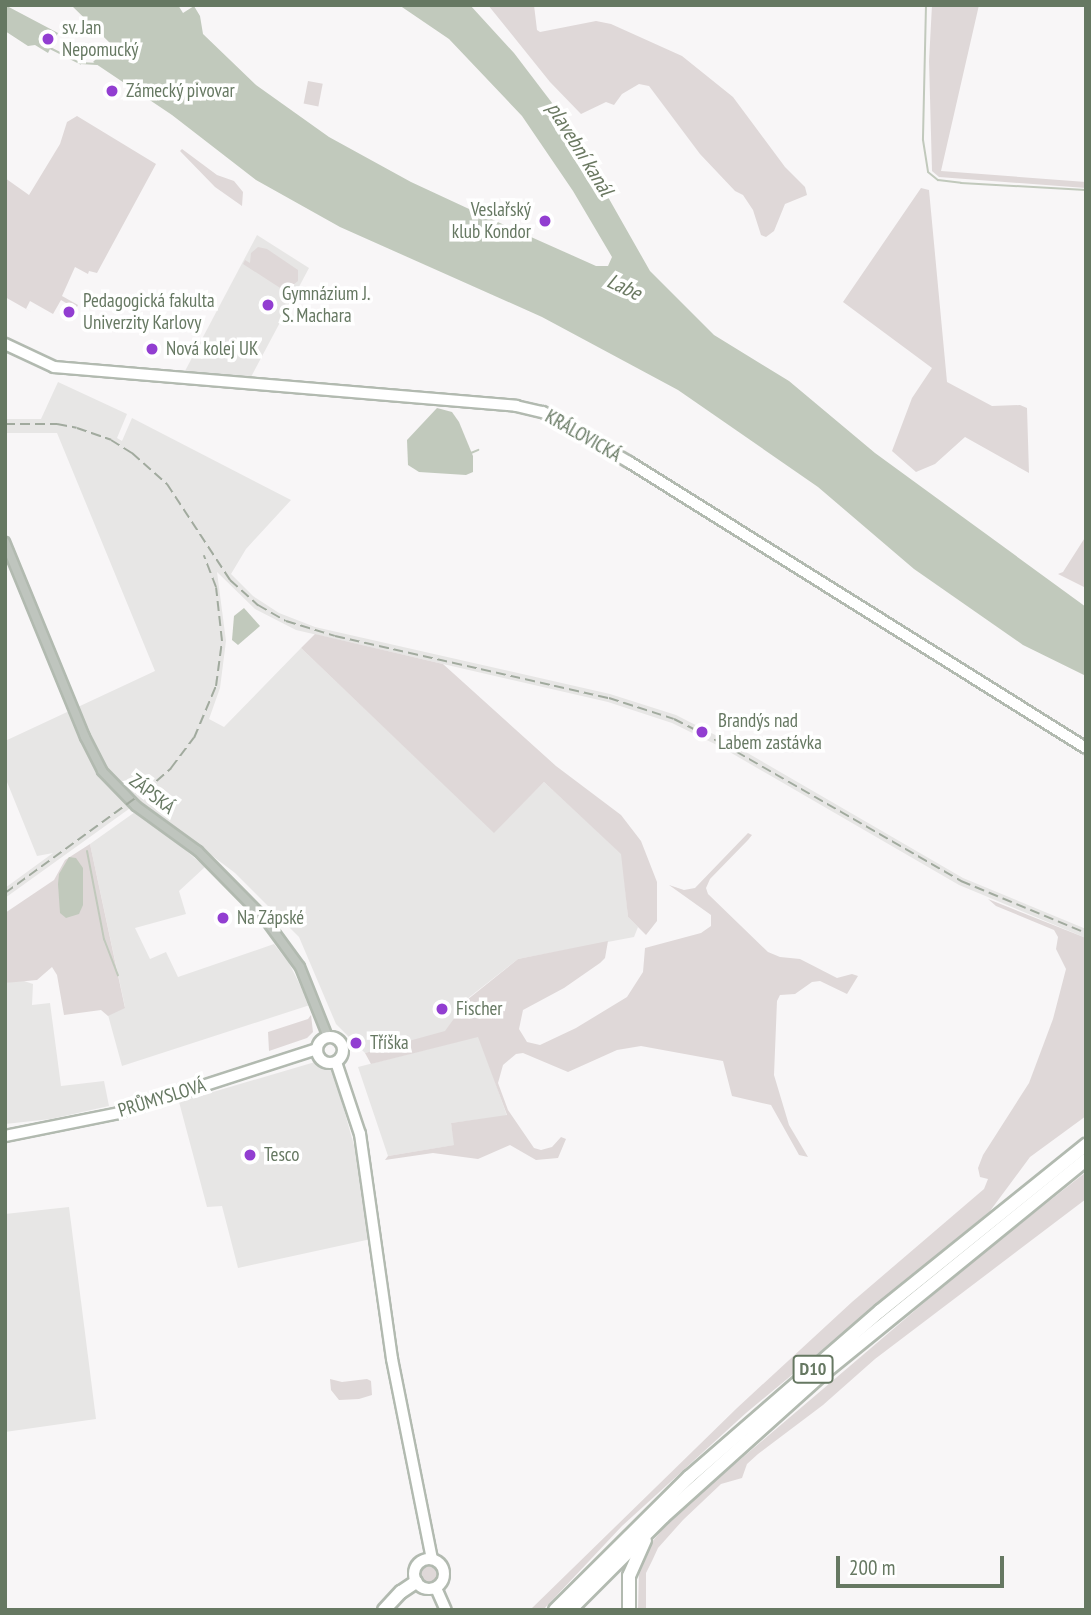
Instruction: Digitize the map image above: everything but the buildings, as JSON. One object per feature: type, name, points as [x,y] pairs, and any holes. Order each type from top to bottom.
[{"type":"highway","name":"D10","points":[[555,1610],[708,1460],[891,1302],[1086,1145]]},
{"type":"highway","name":"D10","points":[[570,1610],[663,1517],[839,1360],[1086,1160]]},
{"type":"highway","points":[[629,1610],[628,1586],[632,1565],[648,1536],[663,1517]]},
{"type":"highway","points":[[384,1610],[416,1581]]},
{"type":"main road","name":"KRÁLOVICKÁ","points":[[5,344],[54,367],[503,405],[543,412],[688,499],[1086,748]]},
{"type":"main road","points":[[328,1037],[336,1038],[342,1046],[342,1055],[336,1062],[323,1062],[317,1049],[320,1041],[328,1037]]},
{"type":"main road","name":"PRŮMYSLOVÁ","points":[[5,1136],[119,1113],[317,1049]]},
{"type":"main road","points":[[336,1062],[360,1134],[392,1359],[432,1559]]},
{"type":"main road","points":[[432,1559],[440,1563],[444,1572],[443,1581],[436,1588],[425,1589],[416,1581],[415,1567],[422,1561],[432,1559]]},
{"type":"main road","points":[[436,1588],[446,1610]]},
{"type":"street","name":"ZÁPSKÁ","points":[[5,542],[85,737],[102,771],[136,806],[198,851],[265,919],[290,949],[303,973],[328,1037]]},
{"type":"shaded area","points":[[488,5],[534,5],[537,30],[540,32],[596,21],[611,24],[682,56],[733,97],[785,167],[805,187],[807,195],[785,204],[774,231],[766,237],[761,235],[753,210],[743,195],[735,191],[700,154],[649,86],[639,84],[622,94],[614,105],[606,102],[581,114],[550,82]]},
{"type":"shaded area","points":[[932,5],[979,5],[941,171],[1086,182],[1086,188],[939,177],[932,171],[929,61]]},
{"type":"shaded area","points":[[308,81],[323,84],[318,106],[304,104]]},
{"type":"shaded area","points":[[77,116],[156,164],[97,273],[89,271],[88,274],[75,267],[62,296],[78,305],[76,309],[61,300],[53,314],[30,301],[26,309],[5,297],[5,178],[29,195],[60,144],[67,122]]},
{"type":"shaded area","points":[[182,149],[217,175],[234,181],[243,192],[242,206],[215,187],[180,151]]},
{"type":"shaded area","points":[[921,188],[929,190],[947,382],[992,406],[1020,405],[1027,408],[1029,473],[965,437],[935,464],[916,472],[892,451],[912,398],[932,368],[843,302]]},
{"type":"shaded area","name":"Gymnázium J. S. Machara","points":[[257,235],[309,268],[251,377],[185,371]]},
{"type":"shaded area","points":[[258,247],[267,249],[298,270],[298,281],[289,288],[294,291],[291,295],[243,264],[245,260],[250,263],[251,253]]},
{"type":"shaded area","points":[[58,382],[127,414],[117,438],[122,441],[132,418],[291,500],[246,549],[231,574],[253,596],[279,613],[315,627],[610,694],[676,715],[725,740],[963,878],[1086,929],[1086,938],[959,885],[721,747],[672,723],[608,702],[296,630],[255,609],[217,572],[226,641],[220,688],[209,719],[224,727],[301,648],[494,832],[544,782],[622,854],[628,917],[638,927],[634,937],[518,959],[467,999],[445,1032],[365,1053],[336,1024],[299,937],[235,873],[140,801],[5,898],[5,888],[53,853],[37,856],[5,777],[5,741],[155,671],[57,433],[5,433],[5,419],[41,419]]},
{"type":"shaded area","points":[[1086,536],[1086,588],[1058,574],[1063,572]]},
{"type":"shaded area","points":[[315,634],[443,664],[556,766],[621,815],[641,841],[657,882],[657,921],[646,935],[628,917],[621,854],[544,782],[494,833],[301,648]]},
{"type":"shaded area","points":[[135,812],[205,867],[179,891],[186,914],[135,928],[150,959],[166,952],[178,977],[274,944],[289,963],[310,1005],[122,1066],[108,1015],[125,1007],[90,844]]},
{"type":"shaded area","points":[[748,833],[752,835],[710,879],[706,888],[708,894],[768,952],[780,957],[800,959],[837,978],[852,974],[858,976],[847,994],[820,981],[812,982],[795,994],[780,995],[777,1001],[774,1075],[789,1125],[808,1157],[799,1155],[771,1105],[732,1096],[723,1061],[641,1046],[617,1050],[568,1072],[523,1053],[516,1054],[503,1065],[498,1083],[508,1110],[534,1148],[541,1150],[552,1147],[561,1137],[566,1139],[558,1158],[536,1160],[510,1145],[478,1159],[433,1153],[385,1160],[388,1156],[454,1145],[451,1123],[507,1115],[478,1037],[371,1064],[365,1053],[445,1031],[467,1000],[518,959],[608,941],[605,958],[600,963],[564,988],[523,1010],[519,1029],[527,1042],[540,1045],[576,1028],[627,997],[643,972],[645,948],[701,933],[711,926],[711,915],[669,885],[684,890],[695,888]]},
{"type":"shaded area","points":[[90,844],[125,1008],[108,1016],[101,1010],[64,1015],[57,975],[52,967],[37,980],[5,983],[5,913],[54,880],[65,860]]},
{"type":"shaded area","points":[[988,899],[1086,938],[1086,1116],[1030,1157],[990,1211],[746,1413],[622,1526],[543,1610],[530,1610],[737,1408],[852,1302],[984,1189],[988,1179],[980,1177],[978,1168],[983,1155],[1029,1083],[1053,1019],[1066,969],[1056,949],[1058,937],[1054,930],[996,906]]},
{"type":"shaded area","points":[[21,980],[33,984],[32,1005],[50,1003],[61,1086],[104,1081],[109,1106],[51,1119],[5,1124],[5,983]]},
{"type":"shaded area","points":[[311,1015],[313,1032],[307,1038],[269,1051],[268,1032],[308,1019]]},
{"type":"shaded area","points":[[479,1036],[507,1116],[451,1123],[455,1145],[388,1156],[358,1067]]},
{"type":"shaded area","points":[[315,1062],[333,1071],[361,1170],[371,1239],[238,1268],[222,1206],[207,1207],[179,1102]]},
{"type":"shaded area","points":[[1086,1172],[1086,1199],[875,1359],[823,1405],[758,1454],[747,1464],[742,1478],[721,1484],[683,1520],[658,1548],[646,1573],[646,1610],[638,1610],[639,1568],[645,1550],[674,1516],[973,1261]]},
{"type":"shaded area","points":[[69,1207],[96,1419],[5,1432],[5,1214]]},
{"type":"shaded area","points":[[330,1379],[342,1382],[367,1379],[371,1381],[372,1395],[339,1400],[331,1390]]},
{"type":"shaded area","points":[[425,1563],[433,1563],[440,1570],[440,1578],[433,1585],[425,1585],[418,1578],[418,1570]]},
{"type":"water","points":[[5,5],[58,33],[48,53],[35,45],[28,46],[5,31]]},
{"type":"water","points":[[71,5],[178,5],[183,13],[194,6],[200,16],[203,34],[256,85],[329,137],[411,182],[482,215],[596,266],[608,266],[612,257],[573,191],[522,116],[449,39],[399,5],[470,5],[514,53],[562,116],[650,271],[714,335],[789,381],[875,453],[1086,607],[1086,676],[1023,645],[914,569],[818,487],[678,390],[542,317],[340,227],[256,180],[172,115],[93,62],[111,44]]},
{"type":"water","points":[[437,408],[452,412],[459,422],[473,456],[473,472],[466,475],[419,472],[408,465],[407,440]]},
{"type":"water","points":[[244,608],[260,626],[238,645],[232,640],[234,616]]},
{"type":"water","points":[[69,857],[76,858],[83,868],[83,905],[79,914],[66,918],[60,913],[58,884],[59,874]]},
{"type":"waterway","points":[[926,5],[923,140],[928,172],[938,180],[961,183],[1086,190]]},
{"type":"waterway","points":[[50,48],[80,63],[97,64]]},
{"type":"waterway","points":[[471,453],[478,450]]},
{"type":"waterway","points":[[87,851],[104,939],[118,975]]},
{"type":"railway","points":[[5,424],[57,424],[77,428],[111,440],[132,453],[167,484],[230,580],[258,605],[286,621],[335,636],[609,698],[674,719],[723,744],[961,881],[1086,933]]},
{"type":"railway","points":[[5,893],[145,791],[171,768],[194,738],[216,686],[222,641],[216,587],[204,555]]},
{"type":"place","name":"sv. Jan Nepomucký","points":[[48,39]]},
{"type":"place","name":"Zámecký pivovar","points":[[112,91]]},
{"type":"place","name":"Veslařský klub Kondor","points":[[545,221]]},
{"type":"place","name":"Gymnázium J. S. Machara","points":[[268,305]]},
{"type":"place","name":"Pedagogická fakulta Univerzity Karlovy","points":[[69,312]]},
{"type":"place","name":"Nová kolej UK","points":[[152,349]]},
{"type":"place","name":"Brandýs nad Labem zastávka","points":[[702,732]]},
{"type":"place","name":"Na Zápské","points":[[223,918]]},
{"type":"place","name":"Fischer","points":[[442,1009]]},
{"type":"place","name":"Tříška","points":[[356,1043]]},
{"type":"place","name":"Tesco","points":[[250,1155]]},
{"type":"water label","name":"plavební kanál","points":[[580,149]]},
{"type":"water label","name":"Labe","points":[[624,287]]}]
